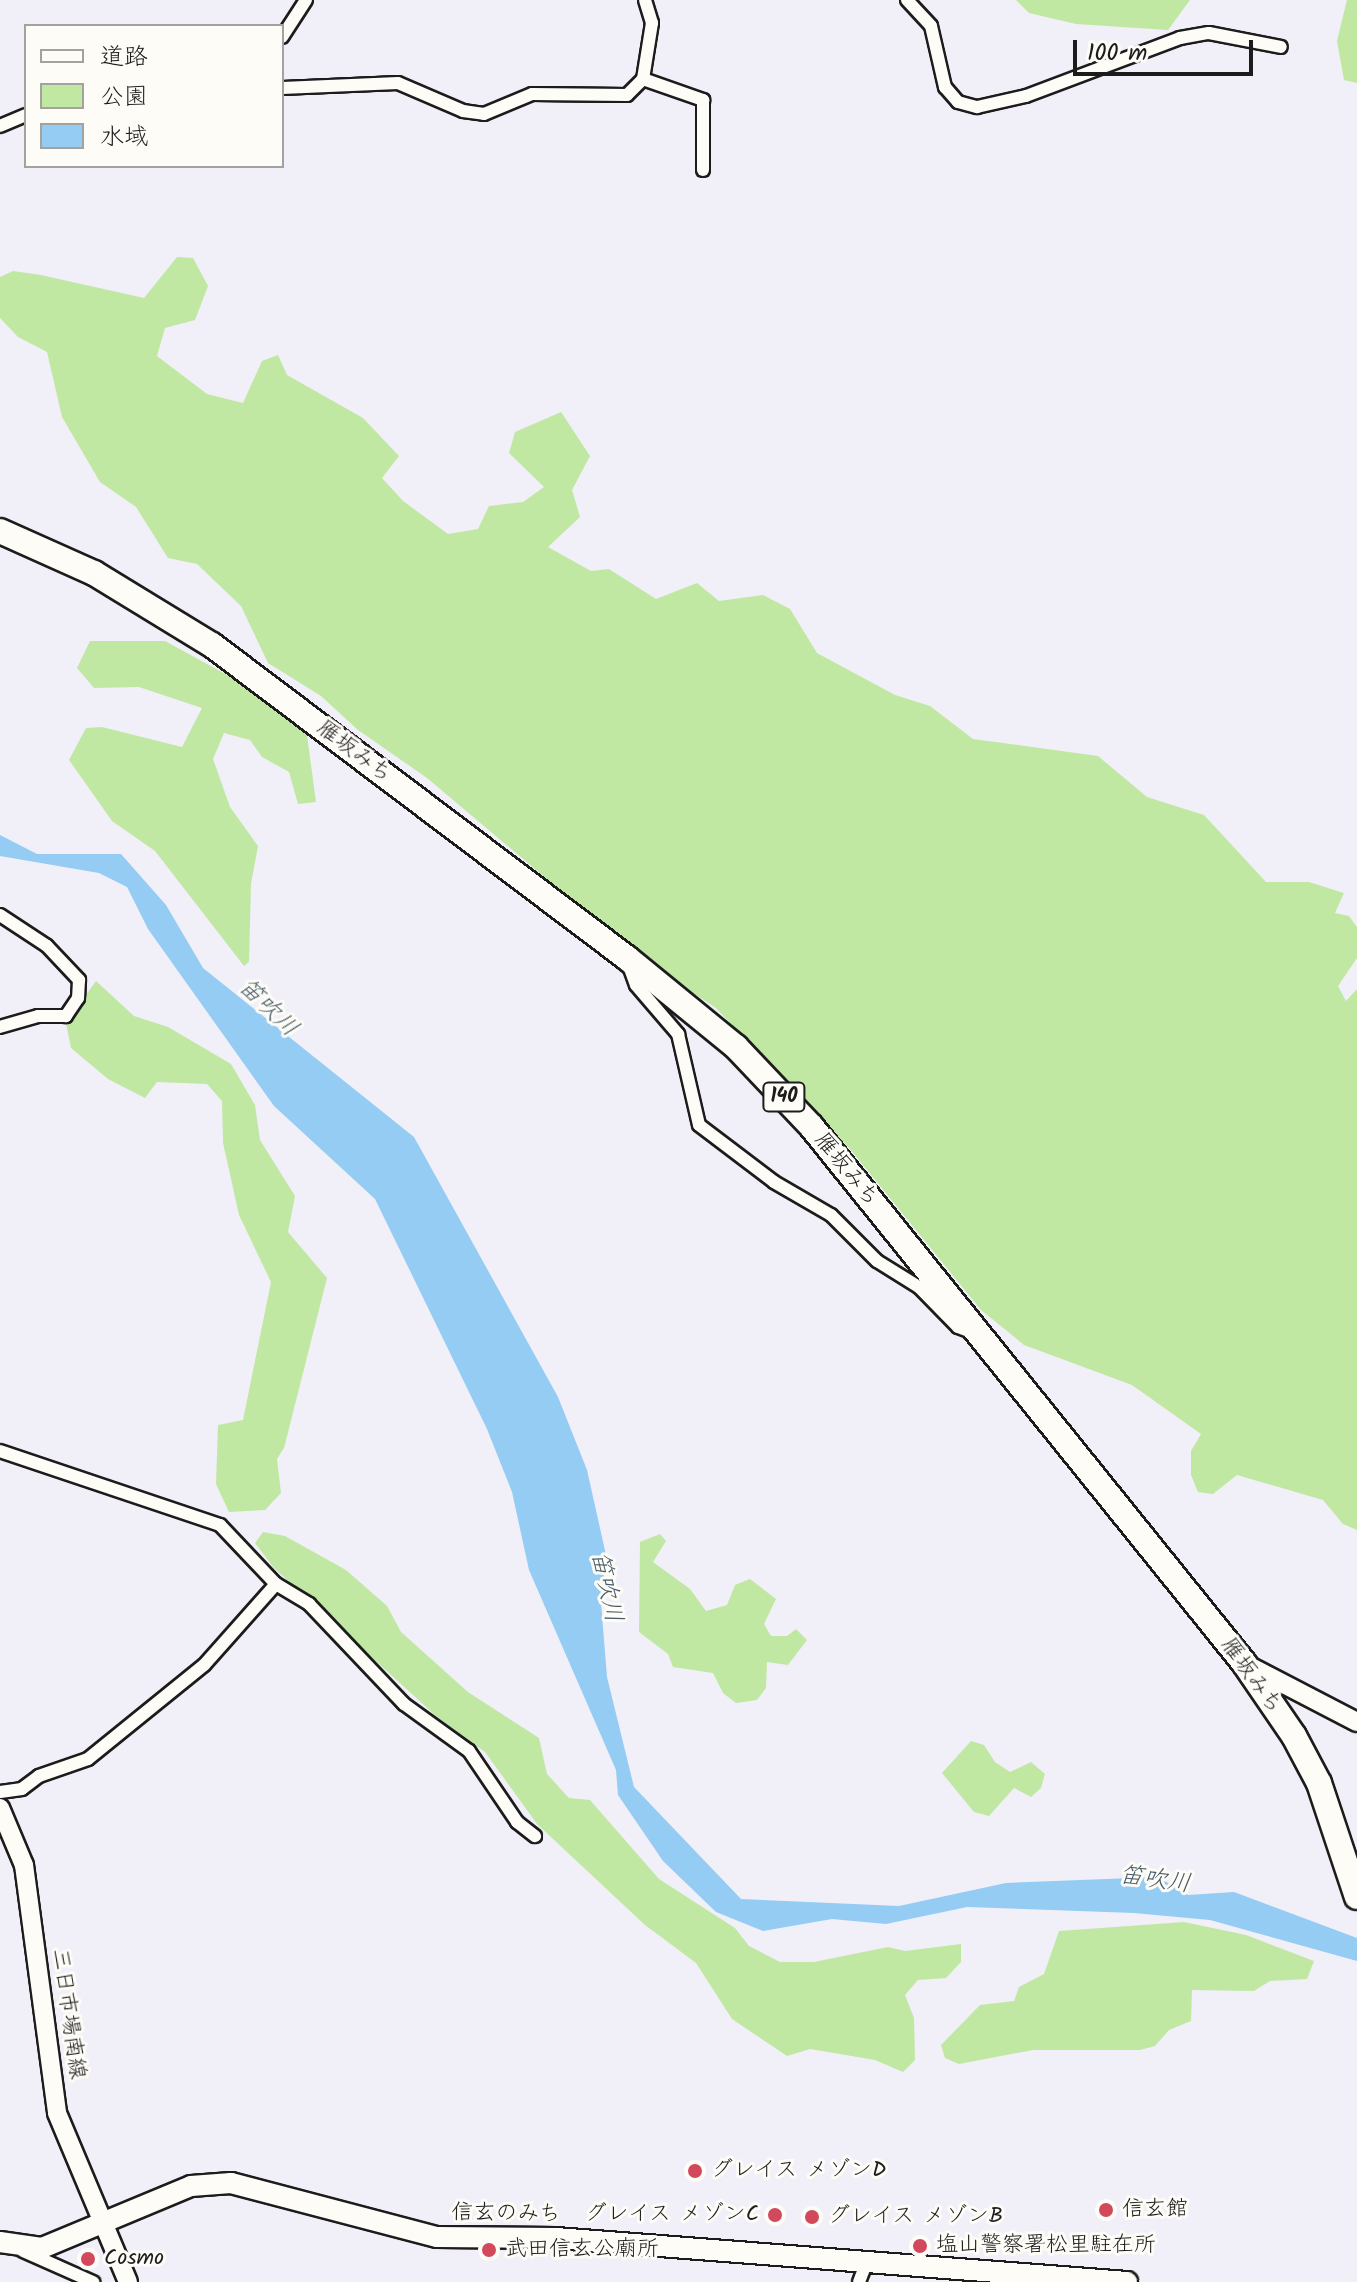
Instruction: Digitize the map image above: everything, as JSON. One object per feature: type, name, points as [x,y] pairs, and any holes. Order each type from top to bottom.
[{"type":"highway","name":"雁坂みち","points":[[0,531],[94,573],[212,645],[627,958],[736,1047],[782,1095],[1244,1663],[1294,1736],[1319,1783],[1354,1887]]},
{"type":"main road","points":[[1244,1663],[1357,1722]]},
{"type":"main road","name":"三日市場南線","points":[[0,1808],[24,1865],[57,2113],[128,2282]]},
{"type":"main road","name":"信玄のみち","points":[[6,2244],[42,2248],[191,2186],[231,2183],[437,2237],[499,2234],[863,2273],[1127,2282]]},
{"type":"street","points":[[284,34],[306,0]]},
{"type":"street","points":[[284,88],[398,83],[463,111],[484,114],[532,94],[627,95],[643,79],[652,23],[645,0]]},
{"type":"street","points":[[907,0],[931,26],[945,87],[958,102],[977,107],[1026,96],[1180,38],[1209,33],[1281,47]]},
{"type":"street","points":[[643,79],[703,100],[703,170]]},
{"type":"street","points":[[0,126],[24,116]]},
{"type":"street","points":[[0,915],[47,946],[79,980],[78,998],[66,1016],[38,1016],[0,1027]]},
{"type":"street","points":[[627,958],[636,985],[678,1034],[699,1125],[774,1182],[831,1215],[877,1261],[919,1287],[958,1327],[981,1337]]},
{"type":"street","points":[[0,1451],[220,1525],[276,1584],[309,1604],[404,1704],[469,1751],[517,1822],[535,1836]]},
{"type":"street","points":[[0,1792],[22,1789],[39,1776],[88,1759],[204,1665],[276,1584]]},
{"type":"street","points":[[6,2244],[93,2282]]},
{"type":"green space","points":[[1016,0],[1190,0],[1168,30],[1076,24],[1029,13]]},
{"type":"green space","points":[[1347,0],[1357,0],[1357,83],[1344,80],[1337,41]]},
{"type":"green space","points":[[177,257],[193,258],[208,286],[195,320],[165,328],[157,356],[207,394],[243,403],[262,361],[278,355],[287,375],[363,418],[399,456],[382,478],[403,501],[448,534],[478,529],[489,506],[523,502],[544,487],[509,453],[515,432],[561,412],[590,456],[572,490],[580,517],[548,547],[591,571],[609,569],[656,599],[697,583],[719,601],[763,595],[790,609],[817,653],[895,695],[930,706],[973,739],[1098,756],[1147,797],[1204,815],[1266,882],[1309,882],[1344,893],[1335,913],[1349,916],[1357,927],[1357,958],[1338,986],[1346,1001],[1357,989],[1357,1530],[1343,1524],[1323,1500],[1237,1475],[1213,1494],[1198,1492],[1191,1475],[1191,1451],[1201,1434],[1132,1385],[1024,1345],[981,1310],[850,1149],[716,1008],[643,960],[427,778],[358,730],[321,696],[268,663],[241,606],[197,564],[168,558],[136,507],[100,482],[62,417],[47,352],[18,337],[0,318],[0,277],[13,271],[41,275],[144,298]]},
{"type":"green space","points":[[90,641],[165,641],[260,693],[307,735],[316,802],[298,804],[289,772],[262,757],[250,740],[224,733],[213,759],[230,807],[258,846],[251,884],[249,962],[244,966],[155,851],[112,821],[69,760],[86,728],[102,727],[182,747],[202,708],[139,687],[94,688],[77,668]]},
{"type":"green space","points":[[96,981],[134,1016],[168,1027],[231,1064],[255,1105],[260,1140],[295,1196],[288,1232],[327,1278],[284,1448],[277,1459],[281,1493],[265,1510],[229,1512],[216,1484],[218,1425],[243,1420],[271,1282],[239,1215],[223,1143],[222,1101],[207,1084],[157,1082],[145,1098],[108,1079],[71,1048],[66,1023]]},
{"type":"green space","points":[[263,1532],[285,1536],[346,1570],[387,1606],[401,1632],[468,1692],[539,1738],[547,1774],[569,1798],[590,1800],[659,1879],[735,1928],[749,1946],[780,1962],[814,1962],[888,1947],[905,1951],[961,1944],[961,1962],[946,1978],[918,1980],[905,1995],[914,2018],[915,2060],[903,2072],[875,2060],[810,2049],[787,2056],[732,2019],[696,1963],[645,1925],[537,1824],[485,1752],[436,1716],[274,1568],[255,1543]]},
{"type":"green space","points":[[660,1534],[666,1541],[653,1562],[690,1589],[706,1611],[727,1605],[735,1585],[750,1579],[776,1599],[764,1624],[771,1636],[787,1636],[796,1629],[807,1640],[788,1665],[767,1662],[766,1688],[757,1700],[736,1703],[723,1693],[713,1673],[673,1667],[668,1654],[639,1632],[640,1542]]},
{"type":"green space","points":[[971,1741],[984,1745],[995,1762],[1010,1772],[1031,1762],[1045,1774],[1041,1788],[1031,1797],[1014,1788],[989,1816],[974,1812],[942,1773]]},
{"type":"green space","points":[[1184,1922],[1246,1935],[1314,1961],[1307,1979],[1270,1981],[1254,1991],[1192,1990],[1191,2021],[1169,2030],[1155,2046],[1140,2050],[1033,2050],[959,2064],[945,2058],[941,2045],[980,2005],[1014,2001],[1019,1987],[1044,1974],[1059,1931]]},
{"type":"water","name":"笛吹川","points":[[0,835],[37,854],[121,854],[166,905],[203,968],[414,1137],[558,1397],[587,1470],[606,1555],[601,1603],[607,1677],[634,1787],[741,1899],[899,1906],[1006,1883],[1158,1877],[1188,1895],[1234,1892],[1357,1938],[1357,1961],[1210,1920],[1134,1913],[967,1907],[886,1924],[832,1919],[763,1931],[716,1912],[663,1861],[618,1795],[616,1770],[529,1570],[512,1492],[487,1429],[375,1199],[274,1106],[148,929],[127,887],[99,873],[0,856]]},
{"type":"place","name":"グレイス メゾンD","points":[[695,2171]]},
{"type":"place","name":"信玄館","points":[[1106,2210]]},
{"type":"place","name":"グレイス メゾンC","points":[[775,2215]]},
{"type":"place","name":"グレイス メゾンB","points":[[812,2217]]},
{"type":"place","name":"塩山警察署松里駐在所","points":[[920,2246]]},
{"type":"place","name":"武田信玄公廟所","points":[[489,2250]]},
{"type":"place","name":"Cosmo","points":[[88,2259]]}]
